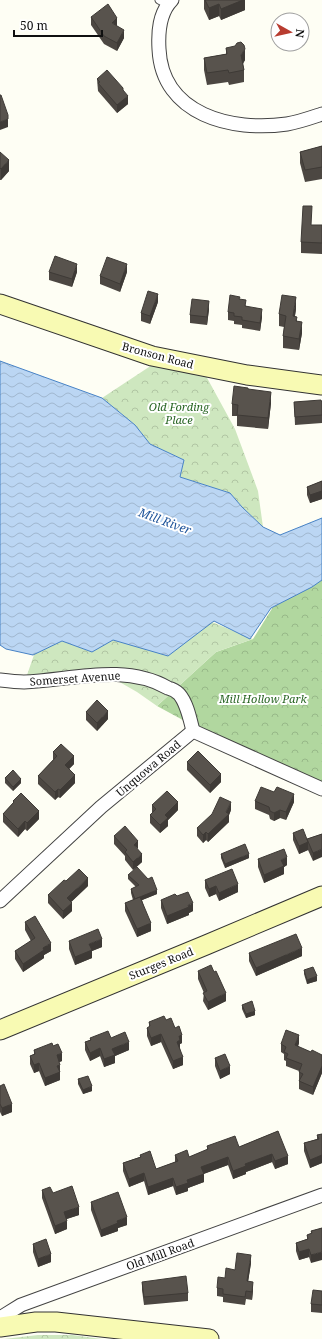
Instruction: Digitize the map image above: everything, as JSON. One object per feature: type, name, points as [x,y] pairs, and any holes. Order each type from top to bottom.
[{"type":"main road","name":"Bronson Road","points":[[0,304],[152,356],[247,375],[322,385]]},
{"type":"main road","name":"Sturges Road","points":[[0,1030],[322,896]]},
{"type":"main road","points":[[0,1327],[36,1322],[56,1322],[209,1339]]},
{"type":"street","points":[[166,2],[158,36],[162,68],[172,90],[187,105],[210,118],[263,126],[288,124],[322,114]]},
{"type":"street","name":"Somerset Avenue","points":[[0,680],[24,682],[118,674],[150,679],[178,693],[184,701],[193,730]]},
{"type":"street","points":[[193,730],[322,789]]},
{"type":"street","name":"Unquowa Road","points":[[0,901],[101,807],[193,730]]},
{"type":"street","name":"Old Mill Road","points":[[0,1318],[21,1305],[322,1195]]},
{"type":"green space","name":"Old Fording Place","points":[[152,365],[206,376],[235,429],[258,491],[263,527],[230,493],[180,477],[184,460],[150,444],[135,425],[102,398]]},
{"type":"green space","name":"Mill Hollow Park","points":[[322,576],[322,787],[207,738],[181,719],[157,706],[216,652],[253,639],[273,607]]},
{"type":"green space","points":[[212,622],[253,639],[216,652],[157,706],[137,692],[102,672],[27,675],[35,652],[62,641],[89,651],[114,639]]},
{"type":"green space","points":[[38,1335],[72,1335],[102,1339],[4,1339]]},
{"type":"water","name":"Mill River","points":[[0,361],[102,398],[135,425],[150,444],[184,460],[180,477],[230,493],[263,527],[280,535],[322,518],[322,580],[312,587],[271,608],[250,639],[214,621],[168,656],[113,640],[92,652],[62,641],[33,655],[6,649],[0,645]]},
{"type":"building","points":[[205,0],[243,0],[221,9],[219,4],[209,8]]},
{"type":"building","points":[[108,4],[117,18],[112,23],[124,30],[117,43],[104,36],[91,17]]},
{"type":"building","points":[[241,42],[245,49],[241,55],[244,70],[229,73],[228,70],[207,73],[204,58],[227,54],[226,48],[235,46],[237,43]]},
{"type":"building","points":[[107,70],[128,96],[117,105],[98,83],[100,82],[97,79]]},
{"type":"building","points":[[0,95],[8,115],[8,119],[0,122]]},
{"type":"building","points":[[322,146],[322,167],[305,170],[300,152]]},
{"type":"building","points":[[0,152],[9,160],[1,169],[0,168]]},
{"type":"building","points":[[303,206],[312,206],[311,225],[322,225],[322,243],[301,242]]},
{"type":"building","points":[[55,256],[77,264],[72,279],[49,272]]},
{"type":"building","points":[[107,257],[127,264],[120,284],[100,276]]},
{"type":"building","points":[[148,291],[158,294],[150,316],[141,313]]},
{"type":"building","points":[[230,295],[246,300],[245,306],[262,309],[260,323],[242,320],[242,317],[234,316],[234,313],[228,312]]},
{"type":"building","points":[[282,295],[296,297],[293,316],[297,317],[296,321],[302,322],[299,339],[283,336],[286,316],[279,314]]},
{"type":"building","points":[[192,299],[209,301],[207,317],[190,315]]},
{"type":"building","points":[[234,386],[271,392],[268,418],[237,415],[238,405],[232,404]]},
{"type":"building","points":[[321,400],[322,415],[295,417],[294,402]]},
{"type":"building","points":[[322,481],[322,491],[310,495],[307,487]]},
{"type":"building","points":[[97,700],[108,711],[97,723],[86,712]]},
{"type":"building","points":[[61,744],[74,756],[65,765],[75,775],[60,790],[58,789],[55,792],[38,776],[57,756],[53,752]]},
{"type":"building","points":[[198,751],[221,774],[210,785],[187,762]]},
{"type":"building","points":[[13,770],[21,779],[13,787],[5,778]]},
{"type":"building","points":[[261,787],[274,792],[277,787],[294,794],[286,812],[280,810],[274,813],[270,811],[269,807],[255,801]]},
{"type":"building","points":[[167,791],[178,802],[165,815],[168,818],[160,825],[150,815],[156,809],[152,805]]},
{"type":"building","points":[[21,793],[39,811],[27,823],[25,821],[18,829],[3,814]]},
{"type":"building","points":[[220,797],[231,802],[226,812],[229,814],[208,834],[206,832],[203,835],[197,828],[212,814]]},
{"type":"building","points":[[125,826],[138,841],[134,845],[142,854],[133,862],[125,852],[127,850],[114,836]]},
{"type":"building","points":[[303,829],[308,842],[299,846],[293,833]]},
{"type":"building","points":[[322,834],[322,849],[313,853],[307,839]]},
{"type":"building","points":[[245,844],[249,854],[225,864],[221,854]]},
{"type":"building","points":[[284,849],[287,857],[281,860],[284,866],[264,875],[258,859]]},
{"type":"building","points":[[137,867],[148,879],[152,877],[157,890],[135,899],[131,889],[139,885],[128,875]]},
{"type":"building","points":[[79,869],[88,878],[67,898],[72,903],[63,911],[48,895],[64,880],[66,881]]},
{"type":"building","points":[[232,869],[238,884],[219,893],[216,886],[209,889],[205,880]]},
{"type":"building","points":[[188,892],[193,903],[188,905],[189,907],[167,916],[161,900],[175,894],[177,896]]},
{"type":"building","points":[[140,897],[151,923],[137,929],[125,903]]},
{"type":"building","points":[[35,916],[51,943],[43,948],[44,950],[23,964],[15,951],[35,938],[25,922]]},
{"type":"building","points":[[98,929],[102,939],[89,944],[92,950],[75,957],[69,941]]},
{"type":"building","points":[[296,934],[302,948],[256,968],[249,953]]},
{"type":"building","points":[[211,965],[214,972],[216,971],[226,993],[208,1002],[203,993],[207,991],[198,971]]},
{"type":"building","points":[[313,967],[317,976],[307,980],[304,970]]},
{"type":"building","points":[[252,1001],[255,1011],[246,1014],[242,1005]]},
{"type":"building","points":[[164,1016],[166,1020],[171,1018],[175,1028],[179,1026],[182,1035],[179,1036],[180,1040],[177,1042],[183,1057],[173,1061],[161,1034],[151,1038],[147,1028],[150,1026],[149,1022]]},
{"type":"building","points":[[286,1030],[299,1035],[295,1045],[311,1052],[312,1050],[322,1055],[322,1066],[313,1087],[299,1081],[303,1074],[299,1072],[302,1064],[286,1058],[288,1054],[284,1052],[286,1047],[281,1044]]},
{"type":"building","points":[[108,1031],[111,1038],[125,1032],[129,1042],[112,1049],[115,1055],[104,1059],[100,1048],[90,1053],[85,1042],[91,1040],[90,1038]]},
{"type":"building","points":[[52,1043],[53,1046],[58,1044],[62,1053],[57,1055],[60,1065],[57,1066],[60,1072],[45,1078],[39,1063],[34,1065],[30,1056],[35,1054],[34,1050]]},
{"type":"building","points":[[225,1054],[230,1066],[220,1071],[215,1058]]},
{"type":"building","points":[[88,1076],[92,1086],[83,1090],[78,1079]]},
{"type":"building","points":[[4,1084],[12,1104],[2,1108],[0,1104],[0,1086]]},
{"type":"building","points":[[278,1131],[288,1156],[275,1161],[272,1154],[245,1164],[246,1166],[233,1171],[228,1157],[201,1167],[204,1174],[187,1180],[188,1183],[176,1187],[173,1178],[148,1187],[144,1173],[129,1179],[123,1163],[141,1157],[140,1155],[150,1151],[156,1169],[178,1161],[175,1155],[187,1150],[189,1157],[208,1149],[207,1146],[235,1136],[239,1147]]},
{"type":"building","points":[[322,1134],[322,1155],[310,1160],[304,1143],[319,1139],[317,1135]]},
{"type":"building","points":[[72,1186],[79,1207],[64,1212],[67,1221],[55,1226],[42,1190],[50,1187],[53,1193]]},
{"type":"building","points":[[118,1192],[127,1217],[117,1221],[118,1223],[101,1230],[91,1202]]},
{"type":"building","points":[[322,1228],[322,1252],[311,1255],[309,1249],[299,1252],[296,1243],[308,1239],[307,1235],[312,1233],[311,1231]]},
{"type":"building","points":[[46,1239],[51,1254],[38,1259],[33,1244]]},
{"type":"building","points":[[237,1253],[251,1255],[247,1281],[253,1282],[252,1292],[246,1291],[245,1297],[223,1294],[223,1289],[217,1288],[218,1277],[225,1278],[226,1268],[235,1270]]},
{"type":"building","points":[[186,1276],[188,1293],[144,1297],[142,1282]]},
{"type":"building","points":[[313,1290],[322,1291],[322,1305],[311,1304]]}]
